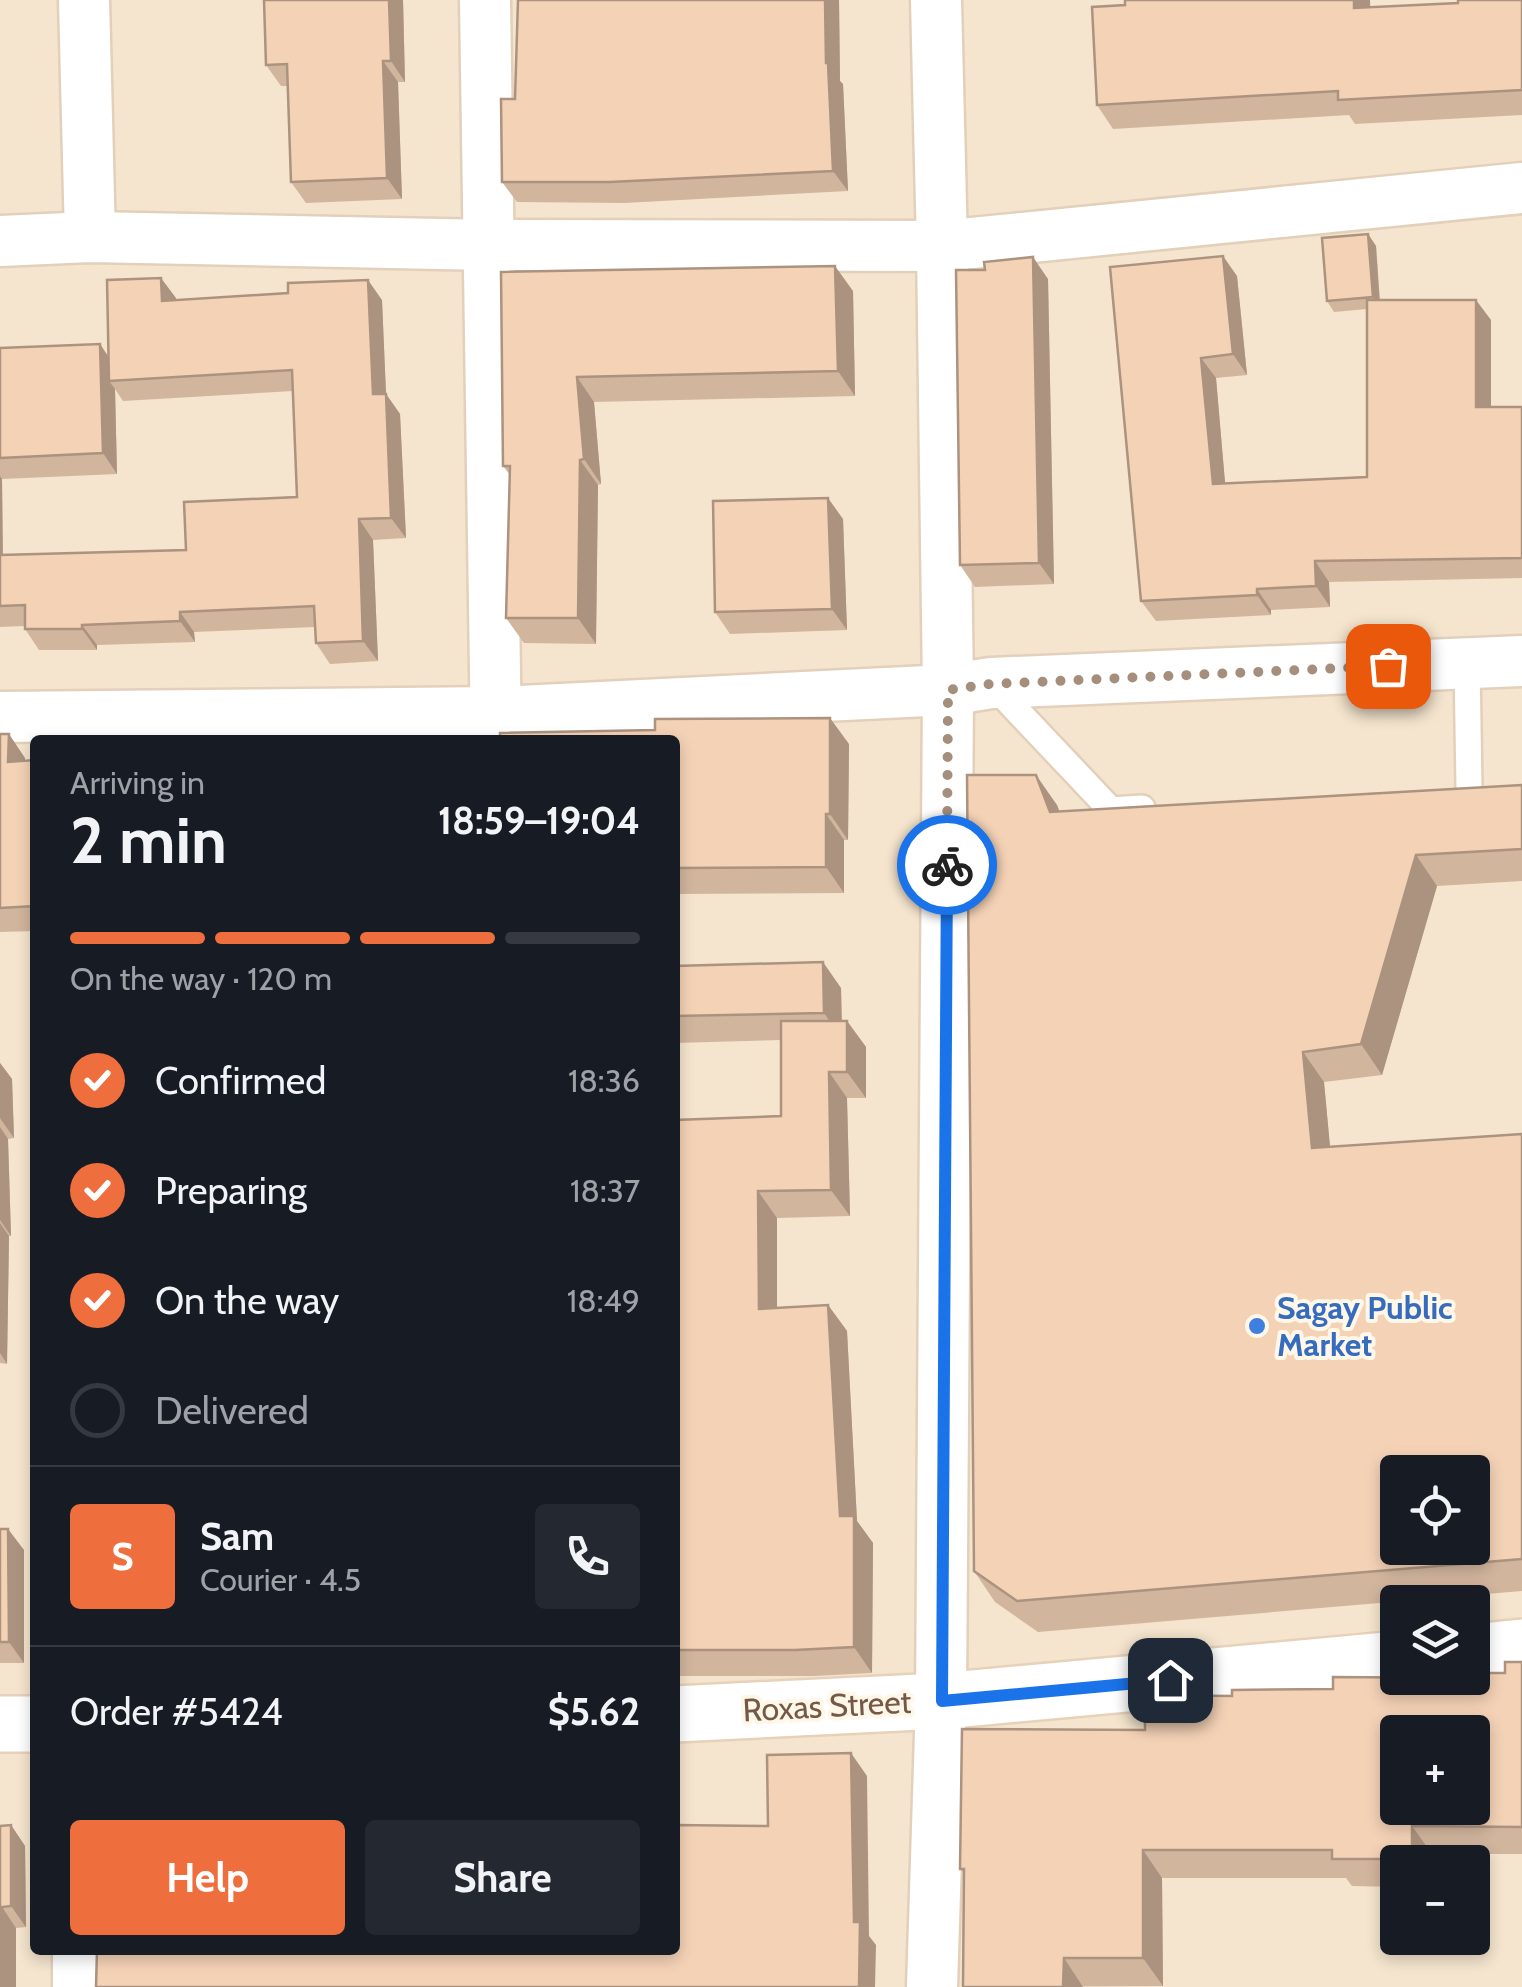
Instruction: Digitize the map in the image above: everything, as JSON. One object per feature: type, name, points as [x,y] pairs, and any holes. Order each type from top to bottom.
[{"type":"street","points":[[84,0],[90,237]]},
{"type":"street","points":[[485,0],[496,726]]},
{"type":"street","points":[[932,1987],[969,687],[942,246],[936,0]]},
{"type":"street","points":[[0,241],[90,237],[942,246],[1522,188]]},
{"type":"street","points":[[0,717],[61,728],[496,726],[969,687],[1522,661]]},
{"type":"street","points":[[1490,1651],[1522,1648]]},
{"type":"street","name":"Roxas Street","points":[[680,1714],[942,1701],[1380,1661]]},
{"type":"street","points":[[0,1724],[30,1724]]},
{"type":"street","points":[[78,1955],[78,1987]]},
{"type":"lane","points":[[1468,663],[1468,788]]},
{"type":"lane","points":[[969,687],[1110,810],[1170,806]]},
{"type":"shaded area","points":[[0,0],[1522,0],[1522,1987],[0,1987]]},
{"type":"building","points":[[264,0],[389,0],[391,61],[383,61],[387,178],[291,182],[287,64],[266,65]]},
{"type":"building","points":[[518,0],[825,0],[833,171],[610,182],[502,182],[501,99],[515,99]]},
{"type":"building","points":[[1125,0],[1354,0],[1354,8],[1458,0],[1522,0],[1522,90],[1338,100],[1338,91],[1097,105],[1092,7],[1125,5]]},
{"type":"building","points":[[1368,234],[1373,297],[1327,301],[1322,238]]},
{"type":"building","points":[[1223,256],[1233,354],[1201,358],[1213,484],[1367,477],[1367,300],[1476,300],[1476,407],[1522,407],[1522,558],[1315,561],[1316,586],[1257,589],[1257,595],[1141,601],[1110,267]]},
{"type":"building","points":[[1033,257],[1039,563],[960,565],[956,270],[985,270],[984,262]]},
{"type":"building","points":[[835,266],[838,371],[577,377],[584,459],[580,460],[578,618],[506,618],[510,466],[503,466],[501,272]]},
{"type":"building","points":[[161,278],[162,301],[288,293],[288,283],[368,280],[373,394],[386,394],[391,518],[359,519],[363,641],[316,643],[314,606],[180,612],[180,621],[25,629],[25,605],[0,606],[0,555],[186,550],[184,502],[297,497],[292,370],[109,381],[107,280]]},
{"type":"building","points":[[100,344],[103,453],[0,458],[0,348]]},
{"type":"building","points":[[828,498],[832,609],[715,612],[713,501]]},
{"type":"building","points":[[830,718],[826,867],[680,868],[680,735],[500,735],[655,730],[655,719]]},
{"type":"building","points":[[0,734],[9,734],[8,762],[30,760],[30,906],[0,908]]},
{"type":"building","name":"Sagay Public Market","points":[[967,775],[1036,775],[1050,812],[1522,785],[1522,849],[1416,855],[1361,1044],[1303,1052],[1312,1148],[1522,1134],[1522,1559],[1490,1562],[1490,1455],[1380,1455],[1380,1565],[1450,1565],[1017,1601],[974,1571]]},
{"type":"building","points":[[823,962],[824,1013],[680,1016],[680,966]]},
{"type":"building","points":[[781,1021],[847,1021],[847,1072],[829,1072],[831,1190],[758,1191],[759,1309],[828,1305],[840,1516],[854,1516],[854,1647],[680,1650],[680,1120],[781,1116]]},
{"type":"building","points":[[0,1529],[8,1529],[9,1642],[0,1642]]},
{"type":"building","points":[[1505,1662],[1522,1662],[1522,1827],[1412,1826],[1412,1845],[1380,1845],[1380,1859],[1332,1859],[1332,1850],[1143,1850],[1143,1958],[1064,1958],[1063,1987],[963,1987],[962,1729],[1145,1730],[1145,1695],[1232,1696],[1232,1690],[1333,1689],[1333,1677],[1380,1677],[1380,1695],[1490,1695],[1490,1673],[1505,1673]]},
{"type":"building","points":[[851,1753],[854,1922],[860,1922],[859,1987],[96,1987],[97,1955],[680,1955],[680,1825],[768,1826],[767,1755]]},
{"type":"building","points":[[11,1825],[11,1906],[2,1907],[0,1987],[0,1826]]},
{"type":"way so far","points":[[947,865],[948,690],[991,684],[1388,666]]},
{"type":"place","name":"Sagay Public Market","points":[[1257,1326]]},
{"type":"route","points":[[947,865],[942,1701],[1170,1680]]}]
